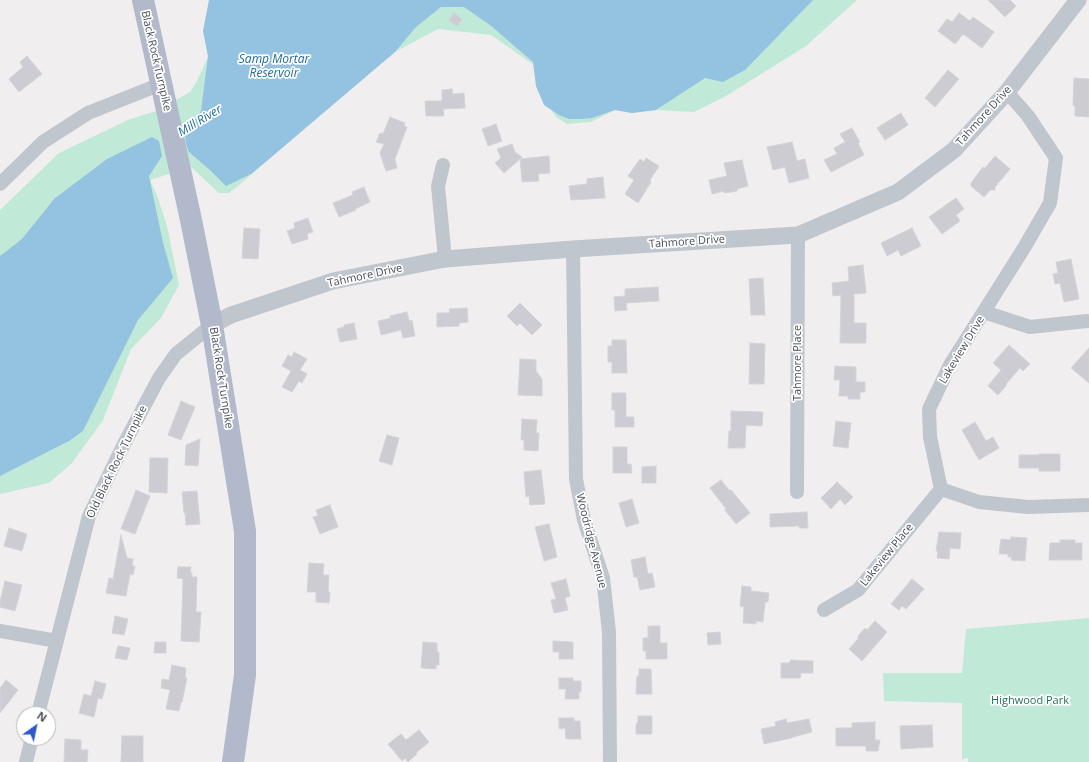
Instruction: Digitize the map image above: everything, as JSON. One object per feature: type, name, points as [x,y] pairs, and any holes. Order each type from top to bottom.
[{"type":"main road","name":"Black Rock Turnpike","points":[[143,0],[212,325],[245,531],[245,675],[233,762]]},
{"type":"street","name":"Tahmore Drive","points":[[212,325],[231,315],[333,281],[445,259],[574,249],[798,235],[898,192],[954,150],[1006,92],[1078,0]]},
{"type":"street","points":[[0,184],[43,142],[88,113],[161,84]]},
{"type":"street","name":"Lakeview Drive","points":[[941,489],[930,437],[929,410],[950,365],[1024,248],[1050,203],[1056,158],[1028,116],[1006,92]]},
{"type":"street","points":[[443,165],[438,186],[445,259]]},
{"type":"street","name":"Tahmore Place","points":[[797,492],[798,235]]},
{"type":"street","name":"Woodridge Avenue","points":[[574,249],[576,479],[584,520],[603,578],[609,632],[610,762]]},
{"type":"street","points":[[984,312],[1030,327],[1087,321]]},
{"type":"street","name":"Old Black Rock Turnpike","points":[[40,706],[89,516],[159,378],[170,362],[183,348],[212,325]]},
{"type":"street","points":[[941,489],[979,502],[1028,507],[1089,505]]},
{"type":"street","name":"Lakeview Place","points":[[824,610],[858,590],[941,489]]},
{"type":"street","points":[[0,631],[57,641]]},
{"type":"street","points":[[26,762],[30,746]]},
{"type":"green space","points":[[209,0],[857,0],[806,46],[726,96],[694,112],[656,110],[633,113],[615,110],[591,122],[567,124],[556,117],[548,105],[544,72],[491,35],[438,29],[395,52],[307,125],[229,193],[219,193],[191,167],[150,180],[158,198],[167,226],[179,285],[161,318],[131,349],[103,420],[72,463],[49,483],[0,494],[0,210],[59,153],[128,120],[156,111],[190,92],[196,83],[208,57],[204,33]]},
{"type":"green space","name":"Highwood Park","points":[[1089,618],[1089,762],[968,762],[968,758],[962,759],[962,703],[884,701],[883,673],[962,673],[966,629]]},
{"type":"water","name":"Samp Mortar Reservoir","points":[[209,0],[813,0],[745,70],[723,82],[705,78],[656,110],[632,113],[615,110],[592,118],[581,119],[569,119],[559,115],[544,105],[536,86],[533,62],[490,25],[464,7],[441,7],[416,27],[395,52],[268,160],[251,174],[226,186],[189,152],[185,135],[201,111],[208,56],[203,31]]},
{"type":"water","points":[[152,137],[159,141],[162,156],[149,176],[163,243],[173,278],[138,320],[83,431],[69,441],[0,476],[0,256],[22,239],[54,199],[107,159]]},
{"type":"building","points":[[988,0],[1010,0],[1016,6],[1005,17]]},
{"type":"building","points":[[454,13],[462,19],[457,26],[449,20]]},
{"type":"building","points":[[959,13],[970,21],[973,17],[994,32],[982,48],[963,34],[955,44],[938,31],[947,19],[952,22]]},
{"type":"building","points":[[27,56],[42,74],[19,92],[9,79],[23,67],[20,62]]},
{"type":"building","points":[[948,70],[959,79],[935,107],[925,98]]},
{"type":"building","points":[[1074,78],[1089,79],[1089,117],[1075,116],[1075,106],[1073,105]]},
{"type":"building","points":[[452,89],[453,94],[464,93],[465,108],[443,109],[444,116],[426,116],[425,101],[442,101],[442,90]]},
{"type":"building","points":[[901,113],[908,125],[885,140],[877,128]]},
{"type":"building","points":[[390,117],[405,123],[404,126],[407,127],[395,159],[397,168],[386,171],[380,153],[384,144],[376,142],[380,133],[383,134]]},
{"type":"building","points":[[496,124],[502,141],[488,146],[482,129]]},
{"type":"building","points":[[852,128],[860,142],[858,143],[864,155],[831,172],[824,160],[837,154],[834,148],[845,142],[840,134]]},
{"type":"building","points":[[792,142],[797,161],[805,159],[809,178],[789,183],[785,167],[773,170],[767,147]]},
{"type":"building","points":[[512,144],[515,152],[522,157],[504,173],[495,163],[501,158],[497,149]]},
{"type":"building","points":[[549,156],[550,173],[538,174],[539,181],[522,182],[520,159]]},
{"type":"building","points":[[995,156],[1010,169],[995,187],[995,190],[990,190],[984,197],[971,186],[971,183],[983,167],[985,168]]},
{"type":"building","points":[[646,158],[659,166],[638,203],[625,194],[634,180],[628,176],[640,159],[644,162]]},
{"type":"building","points":[[742,160],[748,186],[737,189],[737,191],[724,193],[724,191],[712,194],[709,180],[727,176],[724,163]]},
{"type":"building","points":[[603,177],[605,198],[571,200],[569,186],[587,184],[587,179]]},
{"type":"building","points":[[364,187],[370,202],[339,217],[333,203],[353,195],[352,192]]},
{"type":"building","points":[[956,198],[964,209],[956,215],[960,221],[942,234],[929,217]]},
{"type":"building","points":[[308,218],[313,232],[307,234],[308,239],[292,244],[287,231],[295,228],[294,223]]},
{"type":"building","points":[[244,228],[260,229],[258,259],[242,258]]},
{"type":"building","points":[[912,228],[921,246],[901,256],[898,250],[887,256],[881,243]]},
{"type":"building","points":[[1071,259],[1079,299],[1064,302],[1060,283],[1055,284],[1053,274],[1058,273],[1056,262]]},
{"type":"building","points":[[863,265],[866,293],[854,294],[854,323],[866,323],[866,343],[840,343],[841,295],[833,296],[832,283],[849,281],[848,267]]},
{"type":"building","points":[[763,278],[765,315],[751,315],[749,279]]},
{"type":"building","points":[[658,287],[659,301],[626,303],[627,310],[615,311],[614,297],[625,296],[625,289]]},
{"type":"building","points":[[520,303],[542,325],[532,335],[520,323],[517,326],[507,316]]},
{"type":"building","points":[[467,308],[468,322],[459,323],[459,326],[437,327],[437,313],[450,313],[449,309]]},
{"type":"building","points":[[407,312],[409,321],[412,320],[415,336],[403,338],[401,330],[381,335],[378,321],[391,318],[390,316]]},
{"type":"building","points":[[354,323],[357,339],[340,342],[337,329],[344,327],[344,325]]},
{"type":"building","points":[[612,340],[626,340],[627,373],[612,373],[612,362],[608,362],[608,346],[612,346]]},
{"type":"building","points":[[750,343],[765,344],[764,384],[749,384]]},
{"type":"building","points":[[1009,345],[1030,364],[1023,371],[1020,368],[998,395],[988,386],[1001,370],[993,363]]},
{"type":"building","points":[[1089,348],[1089,383],[1071,368]]},
{"type":"building","points":[[294,352],[307,359],[300,370],[307,374],[302,383],[299,381],[292,392],[282,387],[291,371],[282,366],[288,355],[292,357]]},
{"type":"building","points":[[520,359],[536,360],[536,371],[542,379],[542,396],[518,395]]},
{"type":"building","points":[[835,366],[856,367],[856,382],[865,382],[865,392],[860,392],[860,399],[848,399],[848,396],[839,396],[840,380],[834,380]]},
{"type":"building","points":[[612,393],[626,393],[626,417],[634,417],[634,427],[615,427],[615,410],[612,410]]},
{"type":"building","points":[[181,401],[195,407],[181,440],[168,435]]},
{"type":"building","points":[[731,411],[763,412],[762,426],[746,425],[745,448],[728,448],[729,431],[731,431]]},
{"type":"building","points":[[522,419],[537,420],[536,433],[539,433],[538,451],[524,450],[524,440],[521,440]]},
{"type":"building","points":[[836,421],[851,423],[848,448],[833,446]]},
{"type":"building","points":[[975,422],[986,441],[993,437],[999,448],[979,460],[962,430]]},
{"type":"building","points":[[387,435],[399,438],[392,465],[379,461]]},
{"type":"building","points":[[200,439],[198,466],[185,465],[186,445]]},
{"type":"building","points":[[613,447],[627,447],[627,464],[631,464],[632,473],[613,473]]},
{"type":"building","points":[[1060,454],[1060,471],[1039,471],[1039,468],[1019,468],[1019,455]]},
{"type":"building","points":[[150,458],[168,458],[167,493],[149,492]]},
{"type":"building","points":[[656,466],[656,483],[642,483],[642,467]]},
{"type":"building","points":[[541,470],[545,504],[530,505],[529,496],[526,497],[524,472]]},
{"type":"building","points":[[721,480],[750,513],[736,524],[710,488]]},
{"type":"building","points":[[837,482],[853,497],[845,505],[840,499],[831,509],[821,498]]},
{"type":"building","points":[[136,490],[150,496],[135,534],[121,529]]},
{"type":"building","points":[[197,491],[200,524],[186,525],[182,492]]},
{"type":"building","points":[[632,499],[639,523],[626,527],[619,503]]},
{"type":"building","points":[[330,505],[338,527],[320,534],[313,517],[318,516],[316,510]]},
{"type":"building","points":[[807,512],[808,528],[799,528],[799,526],[770,527],[770,514]]},
{"type":"building","points":[[549,524],[557,557],[544,561],[535,527]]},
{"type":"building","points":[[9,528],[27,534],[22,551],[4,546]]},
{"type":"building","points":[[939,532],[961,533],[960,549],[950,548],[949,559],[937,558],[938,551],[936,551]]},
{"type":"building","points":[[121,535],[127,558],[133,559],[132,566],[135,566],[133,575],[130,574],[126,596],[106,593],[109,578],[113,579]]},
{"type":"building","points":[[1011,537],[1027,538],[1025,561],[1011,560],[1012,557],[1008,557],[1008,554],[999,554],[1001,539],[1011,540]]},
{"type":"building","points":[[1060,540],[1075,540],[1075,543],[1082,543],[1082,560],[1049,560],[1050,543],[1060,543]]},
{"type":"building","points":[[645,557],[648,574],[652,573],[655,587],[640,590],[637,577],[634,577],[631,560]]},
{"type":"building","points":[[309,563],[324,564],[323,575],[329,575],[329,603],[316,602],[316,592],[307,592]]},
{"type":"building","points":[[178,567],[191,567],[190,573],[192,573],[192,577],[197,577],[196,612],[201,612],[199,642],[181,641],[183,579],[177,578]]},
{"type":"building","points":[[566,579],[570,596],[565,598],[568,610],[554,613],[551,600],[556,599],[551,583]]},
{"type":"building","points":[[912,579],[924,589],[906,609],[902,606],[899,610],[891,604]]},
{"type":"building","points":[[5,581],[22,585],[15,611],[0,607]]},
{"type":"building","points":[[742,586],[751,587],[751,591],[769,593],[768,602],[765,602],[763,622],[756,621],[756,624],[743,623],[744,607],[740,606]]},
{"type":"building","points":[[115,616],[128,619],[124,635],[112,633]]},
{"type":"building","points":[[875,621],[887,632],[862,661],[849,649],[865,628],[867,630]]},
{"type":"building","points":[[648,626],[660,626],[660,643],[667,643],[667,659],[646,659],[646,651],[643,651],[643,638],[648,638]]},
{"type":"building","points":[[720,632],[721,644],[708,645],[707,633]]},
{"type":"building","points":[[553,641],[573,642],[573,659],[559,659],[559,652],[553,652]]},
{"type":"building","points":[[155,642],[166,642],[166,653],[154,653]]},
{"type":"building","points":[[423,642],[437,643],[439,665],[436,665],[436,669],[421,668]]},
{"type":"building","points":[[118,646],[130,648],[127,660],[115,658]]},
{"type":"building","points":[[791,660],[813,661],[813,673],[801,673],[800,678],[781,678],[781,663],[789,663]]},
{"type":"building","points":[[172,665],[186,668],[185,678],[187,678],[179,711],[166,709],[170,690],[161,688],[162,679],[169,680]]},
{"type":"building","points":[[639,669],[651,669],[652,694],[636,694]]},
{"type":"building","points":[[559,678],[573,678],[573,681],[581,681],[581,692],[579,692],[579,699],[565,699],[566,689],[559,689]]},
{"type":"building","points":[[6,680],[18,690],[0,713],[0,688]]},
{"type":"building","points":[[95,681],[106,684],[102,699],[98,698],[94,717],[79,713],[84,694],[91,696]]},
{"type":"building","points":[[638,716],[652,716],[651,734],[636,734]]},
{"type":"building","points":[[559,718],[574,718],[574,721],[580,721],[581,739],[566,739],[565,728],[559,729]]},
{"type":"building","points":[[786,719],[787,723],[809,719],[812,732],[764,744],[761,729],[776,726],[775,722]]},
{"type":"building","points":[[875,722],[875,740],[880,740],[878,751],[866,751],[866,746],[836,746],[836,728],[852,728],[852,723]]},
{"type":"building","points":[[932,725],[933,747],[901,749],[900,726]]},
{"type":"building","points":[[419,730],[429,742],[408,762],[405,758],[402,761],[388,744],[401,734],[406,740]]},
{"type":"building","points":[[122,736],[143,736],[143,762],[121,762]]},
{"type":"building","points":[[65,739],[81,740],[81,750],[88,750],[87,762],[64,762]]},
{"type":"water label","name":"Mill River","points":[[200,121]]}]
